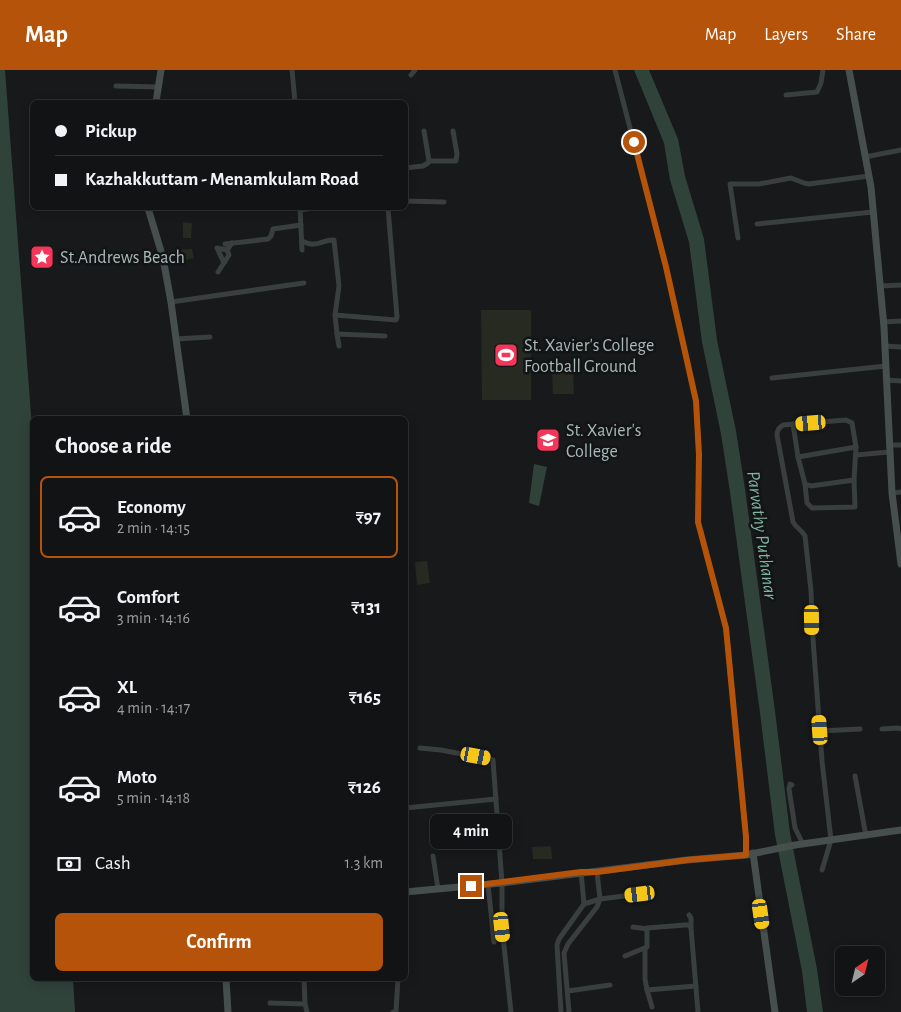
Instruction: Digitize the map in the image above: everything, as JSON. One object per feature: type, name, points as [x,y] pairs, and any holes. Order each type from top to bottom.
[{"type":"main road","points":[[156,100],[161,70]]},
{"type":"main road","points":[[849,70],[871,186],[885,346],[892,493],[901,564]]},
{"type":"main road","points":[[149,210],[162,258],[171,302],[187,416]]},
{"type":"main road","points":[[408,892],[502,883],[581,872],[597,872],[750,854],[901,830]]},
{"type":"main road","points":[[750,854],[775,1012]]},
{"type":"main road","points":[[226,981],[228,1012]]},
{"type":"street","points":[[292,70],[295,100]]},
{"type":"street","points":[[411,75],[416,70]]},
{"type":"street","points":[[615,70],[666,267],[696,401],[699,455],[698,522],[726,628],[746,837],[750,854]]},
{"type":"street","points":[[786,95],[817,92],[822,83],[823,70]]},
{"type":"street","points":[[116,86],[159,87]]},
{"type":"street","points":[[424,131],[429,161]]},
{"type":"street","points":[[408,168],[423,166],[429,161],[456,161],[457,154],[453,131]]},
{"type":"street","points":[[865,157],[901,150]]},
{"type":"street","points":[[738,238],[730,184],[759,184],[791,178],[809,184],[869,176]]},
{"type":"street","points":[[408,201],[444,202]]},
{"type":"street","points":[[300,210],[302,250]]},
{"type":"street","points":[[335,315],[396,320],[387,210]]},
{"type":"street","points":[[757,224],[873,212]]},
{"type":"street","points":[[225,244],[268,239],[273,229],[301,225]]},
{"type":"street","points":[[302,241],[309,245],[334,240],[339,286],[335,315],[339,346]]},
{"type":"street","points":[[227,250],[232,243]]},
{"type":"street","points":[[224,263],[217,248],[227,250]]},
{"type":"street","points":[[218,272],[229,255],[227,250]]},
{"type":"street","points":[[171,302],[304,283]]},
{"type":"street","points":[[880,286],[901,285]]},
{"type":"street","points":[[883,322],[901,321]]},
{"type":"street","points":[[337,334],[384,336]]},
{"type":"street","points":[[176,339],[210,337]]},
{"type":"street","points":[[885,346],[901,347]]},
{"type":"street","points":[[772,378],[886,366]]},
{"type":"street","points":[[886,380],[901,381]]},
{"type":"street","points":[[793,424],[807,503],[812,508],[855,508],[856,447],[852,423],[846,420],[793,424],[783,425],[780,427],[777,435],[793,522],[803,531],[805,536],[811,591],[820,730],[831,840],[822,870]]},
{"type":"street","points":[[856,455],[901,445]]},
{"type":"street","points":[[798,457],[856,447]]},
{"type":"street","points":[[805,484],[811,486],[854,480]]},
{"type":"street","points":[[892,493],[901,492]]},
{"type":"street","points":[[820,730],[860,729]]},
{"type":"street","points":[[882,729],[901,729]]},
{"type":"street","points":[[420,748],[442,750],[493,760],[502,883],[502,927],[511,1012]]},
{"type":"street","points":[[855,776],[866,836]]},
{"type":"street","points":[[792,786],[790,784],[789,789],[799,845]]},
{"type":"street","points":[[408,808],[496,799]]},
{"type":"street","points":[[433,856],[438,889]]},
{"type":"street","points":[[581,872],[584,904]]},
{"type":"street","points":[[597,872],[600,899],[597,906],[568,944],[564,953],[569,1010],[561,1011],[557,945],[559,939],[584,904],[600,899],[640,894]]},
{"type":"street","points":[[488,884],[494,942]]},
{"type":"street","points":[[690,915],[698,1012]]},
{"type":"street","points":[[632,927],[646,930],[648,928],[685,925],[691,927]]},
{"type":"street","points":[[646,930],[645,979],[652,1007]]},
{"type":"street","points":[[625,956],[645,948]]},
{"type":"street","points":[[304,981],[305,1004],[309,1011]]},
{"type":"street","points":[[393,1012],[396,1011],[398,981]]},
{"type":"street","points":[[568,991],[610,985]]},
{"type":"street","points":[[647,990],[696,986]]},
{"type":"street","points":[[270,1003],[305,1004]]},
{"type":"shaded area","points":[[0,70],[5,70],[31,416],[30,981],[73,981],[75,1012],[0,1012]]},
{"type":"shaded area","points":[[634,70],[649,70],[678,139],[685,176],[704,239],[717,340],[736,431],[745,489],[790,833],[817,969],[823,1012],[807,1012],[802,971],[775,835],[730,492],[721,434],[702,342],[689,242],[670,180],[664,143]]},
{"type":"shaded area","points":[[183,222],[192,223],[191,238],[183,238]]},
{"type":"shaded area","points":[[192,249],[194,258],[176,262],[174,250]]},
{"type":"shaded area","name":"St. Xavier's College Football Ground","points":[[481,310],[531,310],[531,400],[482,400]]},
{"type":"shaded area","points":[[573,370],[574,394],[553,394],[552,371]]},
{"type":"shaded area","points":[[534,464],[547,467],[539,506],[529,503]]},
{"type":"shaded area","points":[[427,561],[430,583],[417,585],[415,562]]},
{"type":"shaded area","points":[[551,846],[552,859],[533,859],[532,847]]},
{"type":"place","name":"St.Andrews Beach","points":[[42,257]]},
{"type":"place","name":"St. Xavier's College Football Ground","points":[[506,355]]},
{"type":"place","name":"St. Xavier's College","points":[[548,440]]},
{"type":"route","points":[[471,886],[687,860],[746,855],[746,837],[726,628],[698,522],[699,455],[696,401],[666,267],[634,142]]},
{"type":"water label","name":"Parvathy Puthanar","points":[[763,535]]}]
